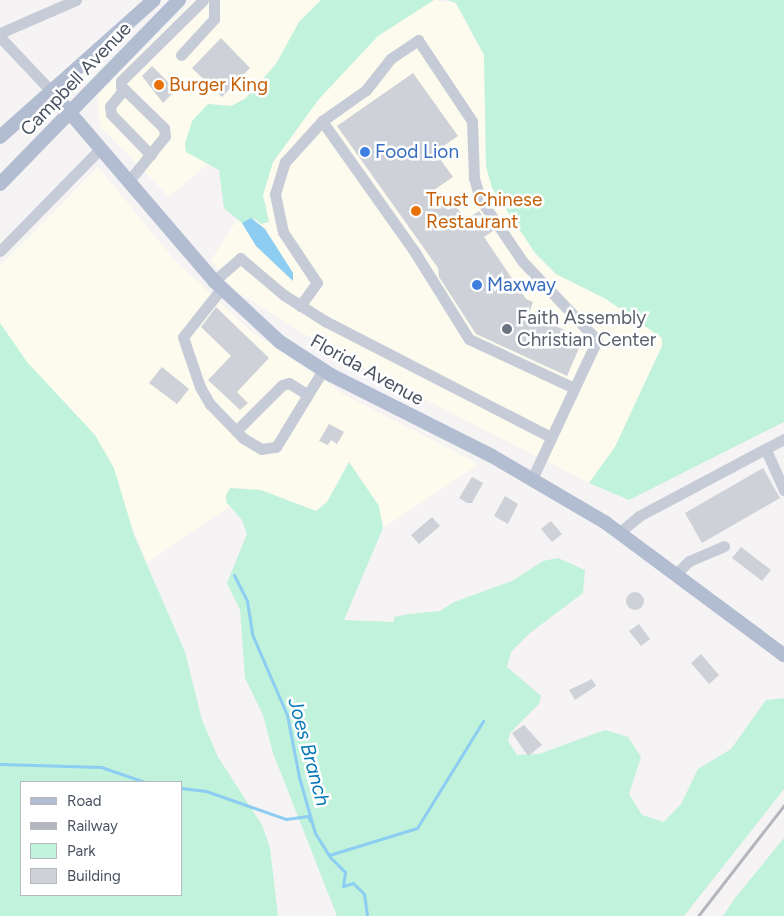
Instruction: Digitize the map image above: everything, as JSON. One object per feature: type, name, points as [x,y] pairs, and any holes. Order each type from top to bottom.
[{"type":"main road","name":"Campbell Avenue","points":[[0,137],[53,93],[154,0]]},
{"type":"main road","name":"Campbell Avenue","points":[[0,184],[179,0]]},
{"type":"main road","name":"Florida Avenue","points":[[53,93],[71,111],[100,149],[217,285],[280,342],[322,370],[532,479],[620,532],[784,655]]},
{"type":"street","points":[[0,33],[76,0]]},
{"type":"street","points":[[150,155],[111,114],[110,106],[143,60],[202,0]]},
{"type":"street","points":[[181,55],[214,20],[214,0]]},
{"type":"street","points":[[150,28],[163,40]]},
{"type":"street","name":"Florida Avenue","points":[[0,37],[53,93]]},
{"type":"street","points":[[300,306],[317,283],[283,232],[275,194],[280,172],[290,154],[322,121],[366,90],[390,58],[418,40],[472,121],[474,178],[480,199],[523,262],[597,340],[532,479]]},
{"type":"street","points":[[131,48],[143,60]]},
{"type":"street","points":[[107,72],[164,128],[162,143],[128,182]]},
{"type":"street","points":[[322,121],[416,254],[469,339],[574,388]]},
{"type":"street","points":[[0,250],[100,149]]},
{"type":"street","points":[[322,370],[276,447],[261,449],[236,431],[210,404],[200,387],[183,337],[217,285],[240,258],[300,306],[551,437]]},
{"type":"street","points":[[236,431],[282,385],[289,383],[308,394]]},
{"type":"street","points":[[620,532],[639,516],[784,439]]},
{"type":"street","points":[[766,450],[784,490]]},
{"type":"street","points":[[677,574],[689,561],[724,546]]},
{"type":"shaded area","points":[[193,0],[321,0],[299,22],[276,64],[244,99],[231,106],[208,104],[199,160],[210,162],[169,197],[100,126],[97,96]]},
{"type":"shaded area","points":[[434,0],[455,3],[484,55],[486,167],[535,253],[556,274],[606,299],[662,338],[662,346],[615,447],[589,483],[338,355],[233,289],[211,260],[237,220],[269,222],[263,195],[273,162],[319,99],[378,36]]},
{"type":"shaded area","points":[[98,167],[173,258],[248,329],[343,394],[479,464],[383,528],[379,506],[349,463],[327,502],[316,511],[261,490],[226,502],[230,506],[147,563],[95,435],[27,362],[0,323],[0,266]]},
{"type":"green space","points":[[321,0],[434,0],[378,36],[319,99],[273,162],[263,195],[269,222],[261,224],[255,219],[242,223],[224,208],[219,170],[186,152],[185,144],[192,121],[208,104],[231,106],[245,99],[276,64],[299,22]]},
{"type":"green space","points":[[448,0],[784,0],[784,422],[629,500],[589,483],[615,447],[662,346],[662,338],[606,299],[556,274],[535,253],[492,188],[486,167],[484,55],[456,3]]},
{"type":"green space","points":[[0,323],[27,362],[95,435],[114,468],[134,535],[185,652],[202,720],[218,757],[262,825],[270,848],[278,916],[0,916]]},
{"type":"green space","points":[[349,462],[379,506],[383,528],[344,620],[394,622],[394,617],[440,611],[454,602],[512,581],[543,561],[558,558],[585,570],[583,593],[530,633],[511,652],[507,667],[541,696],[539,704],[510,733],[508,741],[517,755],[539,754],[605,730],[628,737],[641,757],[629,794],[642,815],[664,822],[681,804],[698,769],[731,749],[766,700],[784,698],[784,789],[684,916],[337,916],[273,753],[263,715],[245,678],[240,610],[227,583],[247,534],[242,520],[226,502],[226,495],[230,488],[261,490],[316,511],[327,502]]},
{"type":"green space","points":[[784,838],[784,916],[723,916],[735,898]]},
{"type":"water","points":[[251,218],[265,229],[293,273],[293,281],[256,246],[242,223]]},
{"type":"building","points":[[221,38],[250,68],[222,97],[192,68]]},
{"type":"building","name":"Burger King","points":[[152,66],[176,90],[163,103],[142,76]]},
{"type":"building","points":[[413,73],[458,136],[435,152],[453,177],[434,190],[448,210],[455,205],[466,220],[479,211],[493,231],[484,237],[526,299],[533,302],[529,313],[583,339],[567,376],[476,334],[439,277],[438,268],[337,126]]},
{"type":"building","points":[[216,307],[269,358],[237,392],[248,403],[240,410],[208,380],[231,356],[201,327]]},
{"type":"building","points":[[162,367],[189,389],[177,404],[149,383]]},
{"type":"building","points":[[329,424],[344,432],[337,444],[331,440],[328,445],[319,441]]},
{"type":"building","points":[[763,468],[780,498],[702,543],[685,513]]},
{"type":"building","points":[[472,477],[483,483],[472,503],[467,503],[459,498]]},
{"type":"building","points":[[505,496],[518,504],[508,524],[494,516]]},
{"type":"building","points":[[432,517],[440,526],[419,544],[411,535]]},
{"type":"building","points":[[551,521],[562,534],[552,542],[541,529]]},
{"type":"building","points":[[741,547],[771,570],[762,581],[732,558]]},
{"type":"building","points":[[631,592],[639,592],[644,597],[642,608],[631,610],[626,605],[626,597]]},
{"type":"building","points":[[639,624],[650,639],[641,646],[629,631]]},
{"type":"building","points":[[701,654],[719,675],[709,684],[691,663]]},
{"type":"building","points":[[592,679],[596,686],[575,700],[569,690]]},
{"type":"building","points":[[524,725],[542,745],[528,756],[512,733]]},
{"type":"waterway","name":"Joes Branch","points":[[234,575],[247,601],[252,634],[287,715],[299,777],[315,833],[330,857],[345,872],[343,886],[353,883],[364,894],[367,916]]},
{"type":"waterway","points":[[329,855],[417,828],[483,721]]},
{"type":"waterway","points":[[0,764],[101,767],[142,781]]},
{"type":"waterway","points":[[182,788],[206,791],[286,819],[308,816],[310,821]]},
{"type":"railway","points":[[698,916],[784,805]]},
{"type":"place","name":"Burger King","points":[[159,85]]},
{"type":"place","name":"Food Lion","points":[[365,152]]},
{"type":"place","name":"Trust Chinese Restaurant","points":[[416,211]]},
{"type":"place","name":"Maxway","points":[[477,285]]},
{"type":"place","name":"Faith Assembly Christian Center","points":[[507,329]]}]
